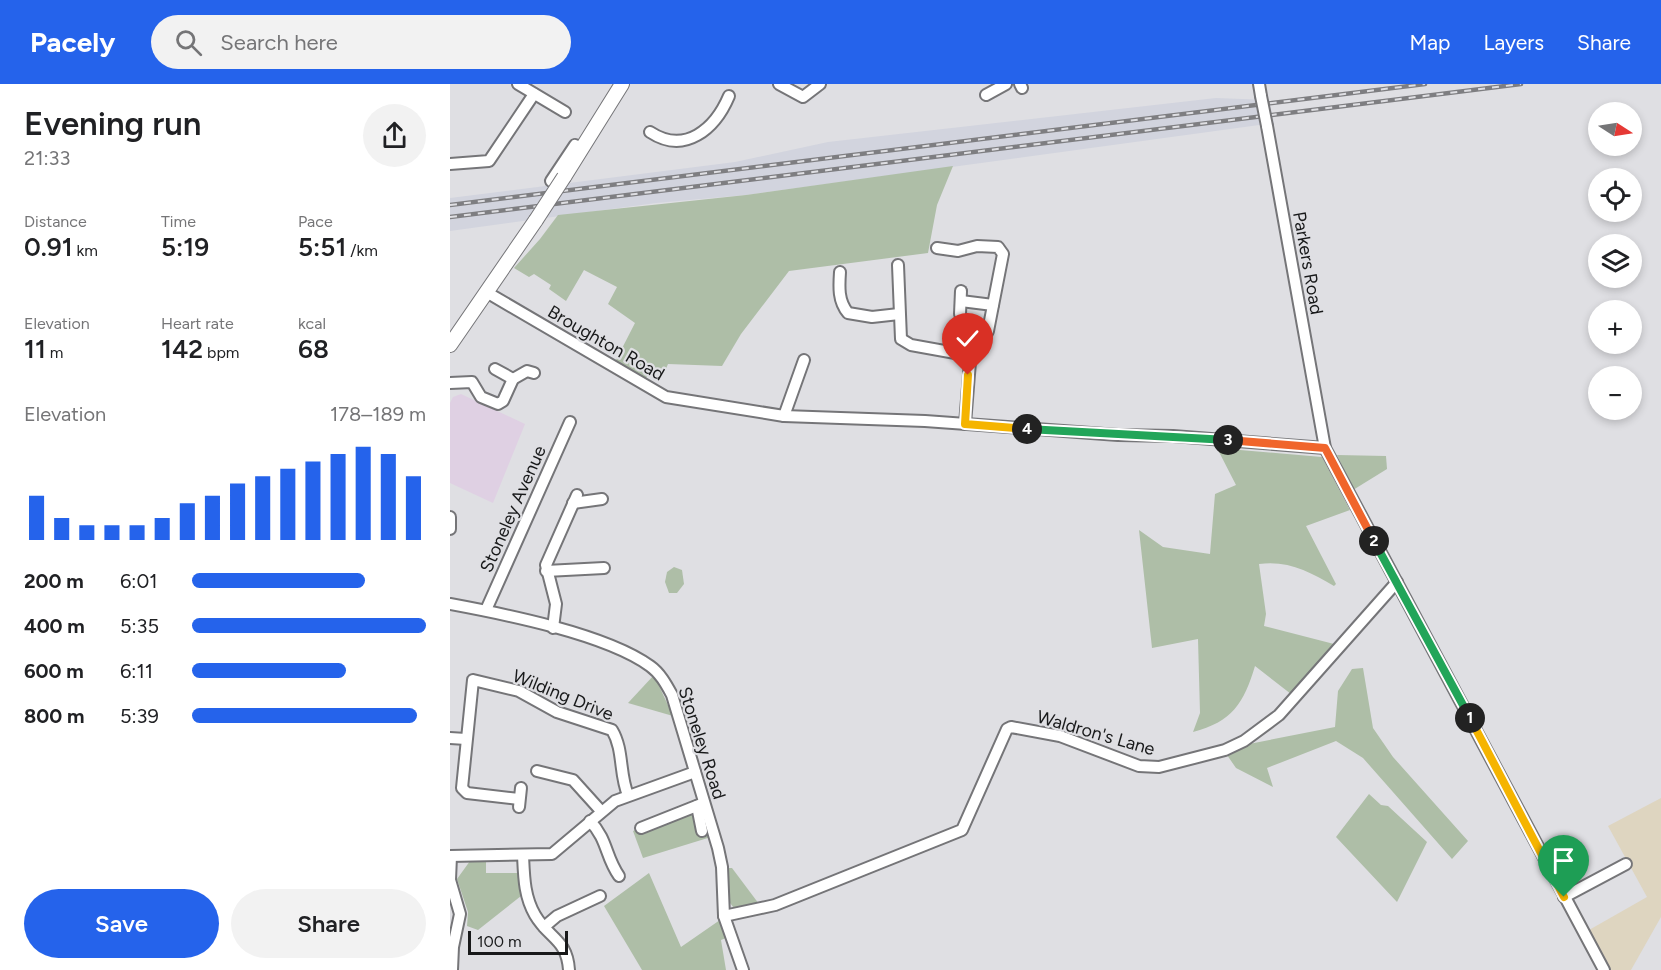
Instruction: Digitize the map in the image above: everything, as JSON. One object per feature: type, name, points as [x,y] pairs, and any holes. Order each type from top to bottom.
[{"type":"main road","points":[[450,345],[536,220],[557,179],[581,148],[622,84]]},
{"type":"street","points":[[518,84],[565,112]]},
{"type":"street","points":[[650,132],[673,141],[696,137],[731,98],[727,92],[729,84]]},
{"type":"street","points":[[779,84],[805,99],[820,84]]},
{"type":"street","points":[[986,95],[1006,84]]},
{"type":"street","name":"Parkers Road","points":[[1259,84],[1325,448],[1604,970]]},
{"type":"street","points":[[450,164],[489,161],[534,94]]},
{"type":"street","points":[[937,248],[957,256],[977,246],[998,247],[1003,254],[984,343],[972,356],[965,424]]},
{"type":"street","points":[[898,265],[901,339],[905,343],[972,356]]},
{"type":"street","points":[[840,272],[839,291],[842,306],[848,313],[872,317],[899,314]]},
{"type":"street","name":"Broughton Road","points":[[488,292],[666,397],[784,416],[965,424],[1118,435],[1173,436],[1325,448]]},
{"type":"street","points":[[960,314],[961,296],[993,305]]},
{"type":"street","points":[[784,416],[804,360]]},
{"type":"street","points":[[495,369],[513,379]]},
{"type":"street","points":[[450,383],[472,382],[481,397],[498,404],[503,401],[513,379],[527,371],[534,373]]},
{"type":"street","name":"Stoneley Avenue","points":[[486,610],[570,422]]},
{"type":"street","points":[[553,628],[556,604],[546,571],[575,499],[602,499]]},
{"type":"street","points":[[450,529],[452,514]]},
{"type":"street","points":[[546,571],[604,568]]},
{"type":"street","name":"Waldron's Lane","points":[[724,916],[775,905],[962,830],[1007,729],[1011,727],[1060,736],[1139,766],[1159,767],[1224,750],[1244,741],[1279,715],[1397,582]]},
{"type":"street","name":"Stoneley Road","points":[[450,604],[486,610],[607,644],[650,666],[658,674],[672,695],[695,772],[701,805],[722,867],[724,916],[742,970]]},
{"type":"street","name":"Wilding Drive","points":[[466,739],[473,680],[519,691],[556,712],[612,730],[618,743],[622,781],[628,795]]},
{"type":"street","points":[[450,738],[466,739],[462,788],[464,792],[520,798]]},
{"type":"street","points":[[537,770],[573,780],[601,811]]},
{"type":"street","points":[[452,970],[453,947],[460,914],[450,880],[451,856],[552,854],[601,811],[628,795],[695,772]]},
{"type":"street","points":[[641,828],[701,805],[702,831]]},
{"type":"street","points":[[590,820],[605,839],[613,867],[619,876]]},
{"type":"street","points":[[523,855],[528,900],[544,927],[566,950],[568,970]]},
{"type":"street","points":[[1564,897],[1626,864]]},
{"type":"street","points":[[544,927],[557,916],[597,900]]},
{"type":"shaded area","points":[[1216,98],[1269,100],[1274,123],[746,195],[656,203],[450,231],[450,198],[735,162],[828,142]]},
{"type":"shaded area","points":[[461,394],[525,424],[493,503],[450,483],[450,403],[453,397]]},
{"type":"shaded area","points":[[1661,798],[1661,917],[1631,970],[1611,970],[1589,930],[1647,897],[1608,826]]},
{"type":"green space","points":[[953,166],[937,205],[928,253],[789,271],[741,334],[722,366],[668,364],[665,371],[649,368],[646,379],[615,362],[635,323],[608,304],[617,287],[584,270],[566,301],[549,289],[551,285],[534,274],[529,277],[514,268],[558,215],[746,195]]},
{"type":"green space","points":[[1217,448],[1322,457],[1350,510],[1306,526],[1336,584],[1334,586],[1307,572],[1289,566],[1259,564],[1266,614],[1264,626],[1334,644],[1291,694],[1255,666],[1246,691],[1234,709],[1218,723],[1193,732],[1200,713],[1198,639],[1152,648],[1139,530],[1163,547],[1210,554],[1215,494],[1236,485]]},
{"type":"green space","points":[[1337,455],[1386,456],[1387,469],[1353,490]]},
{"type":"green space","points":[[674,567],[682,570],[684,584],[677,593],[669,593],[665,582],[667,572]]},
{"type":"green space","points":[[1363,668],[1373,728],[1393,757],[1468,841],[1452,859],[1363,758],[1336,741],[1267,768],[1273,787],[1236,768],[1227,755],[1249,744],[1335,727],[1338,691],[1352,669]]},
{"type":"green space","points":[[654,675],[673,716],[628,703]]},
{"type":"green space","points":[[1369,794],[1381,805],[1388,806],[1427,842],[1397,902],[1336,837]]},
{"type":"green space","points":[[704,803],[711,837],[643,858],[633,831]]},
{"type":"green space","points":[[486,860],[486,873],[519,873],[521,896],[478,930],[467,926],[468,912],[457,879],[470,861]]},
{"type":"green space","points":[[726,868],[732,868],[759,904],[734,908],[730,903]]},
{"type":"green space","points":[[649,873],[681,947],[720,920],[726,938],[721,940],[726,970],[642,970],[604,906]]},
{"type":"railway","points":[[450,205],[1425,84]]},
{"type":"railway","points":[[450,217],[1521,84]]},
{"type":"route","points":[[968,375],[965,424],[1118,435],[1173,436],[1325,448],[1519,808],[1564,897]]}]
